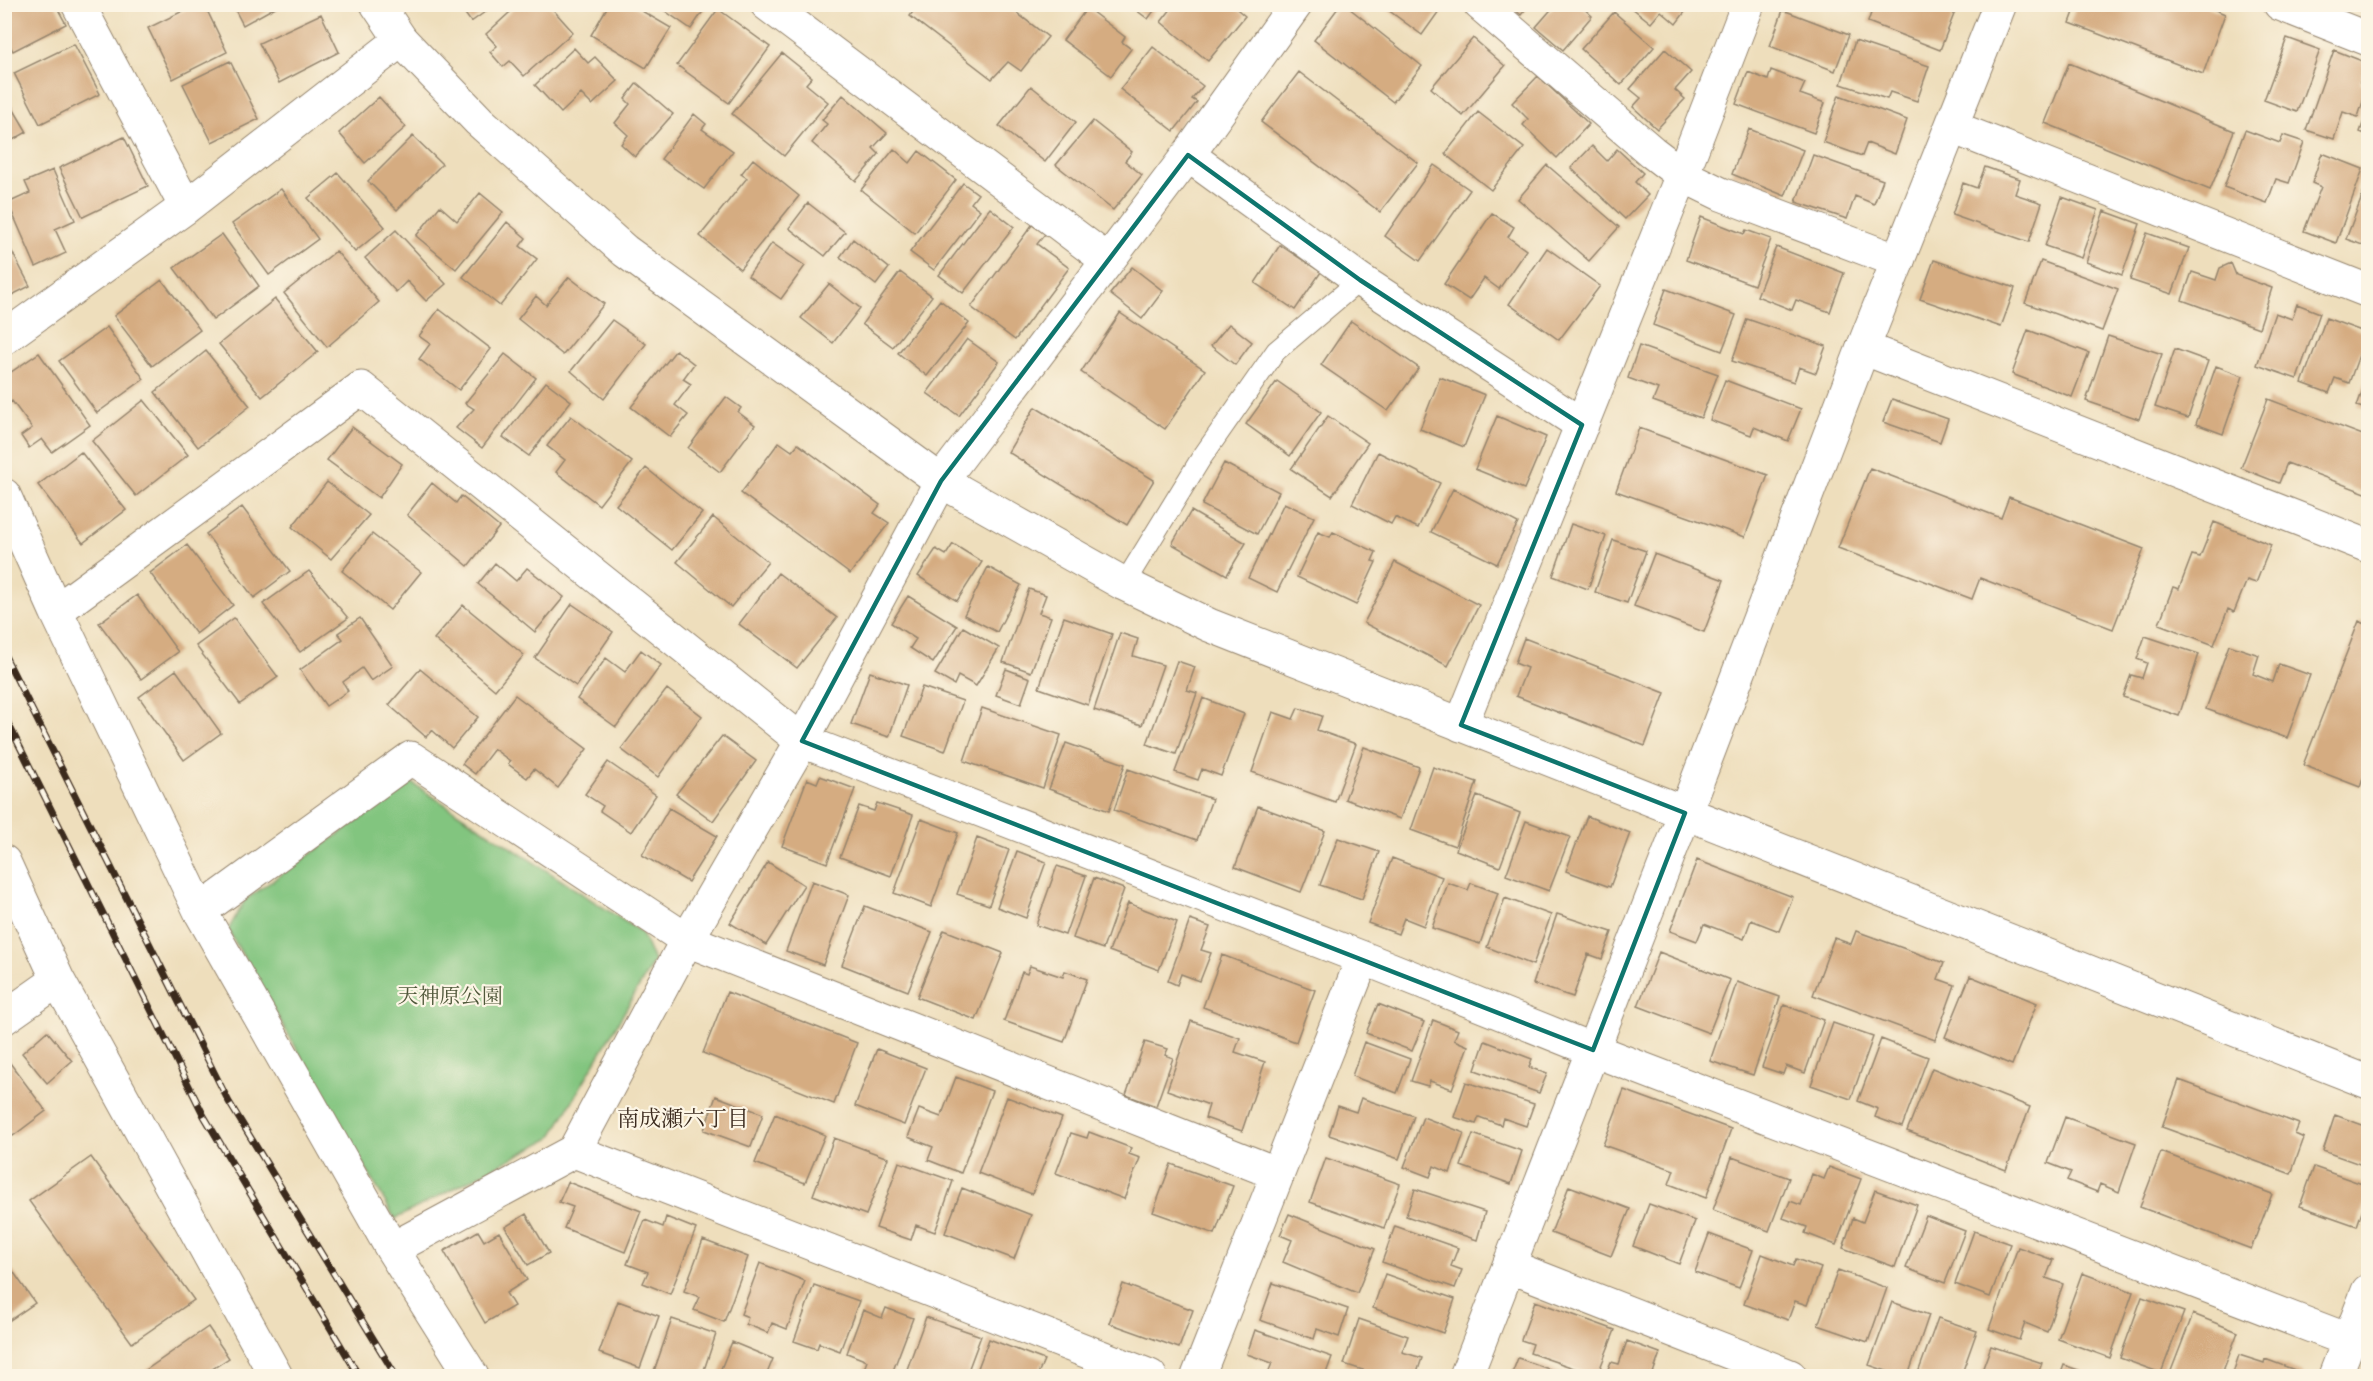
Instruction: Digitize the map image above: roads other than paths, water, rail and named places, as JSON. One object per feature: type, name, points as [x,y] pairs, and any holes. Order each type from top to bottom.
[{"type":"street","points":[[78,4],[186,207]]},
{"type":"street","points":[[377,4],[401,40],[479,120],[625,251],[941,480],[1124,584],[1209,625],[2368,1082]]},
{"type":"street","points":[[767,4],[1107,260]]},
{"type":"street","points":[[392,1249],[574,1150],[687,940],[802,741],[941,480],[1188,154],[1296,4]]},
{"type":"street","points":[[1480,4],[1652,152],[1682,175],[1721,194],[1898,261]]},
{"type":"street","points":[[1461,725],[1682,175],[1748,4]]},
{"type":"street","points":[[1466,1377],[1863,348],[2000,4]]},
{"type":"street","points":[[2280,4],[2368,39]]},
{"type":"street","points":[[4,338],[186,207],[401,40]]},
{"type":"street","points":[[1952,127],[2368,291]]},
{"type":"street","points":[[1188,154],[1360,280],[1582,425]]},
{"type":"street","points":[[1863,348],[2368,546]]},
{"type":"street","points":[[56,611],[361,388],[802,741],[1363,958],[1593,1050],[2348,1340]]},
{"type":"street","points":[[4,495],[56,611],[200,911],[392,1249],[472,1377]]},
{"type":"street","points":[[200,911],[411,758],[687,940],[1278,1174]]},
{"type":"street","points":[[4,862],[58,980],[276,1377]]},
{"type":"street","points":[[1198,1377],[1363,958]]},
{"type":"street","points":[[4,1018],[58,980]]},
{"type":"street","points":[[574,1150],[1150,1377]]},
{"type":"street","points":[[1509,1266],[1790,1377]]},
{"type":"street","points":[[2335,1377],[2368,1291]]},
{"type":"lane","points":[[1124,584],[1200,460],[1276,351],[1360,280]]},
{"type":"railway","points":[[4,654],[229,1102],[396,1376]]},
{"type":"railway","points":[[4,715],[204,1116],[359,1376]]},
{"type":"district","name":"南成瀬六丁目","points":[[683,1118]]},
{"type":"park label","name":"天神原公園","points":[[450,996]]}]
